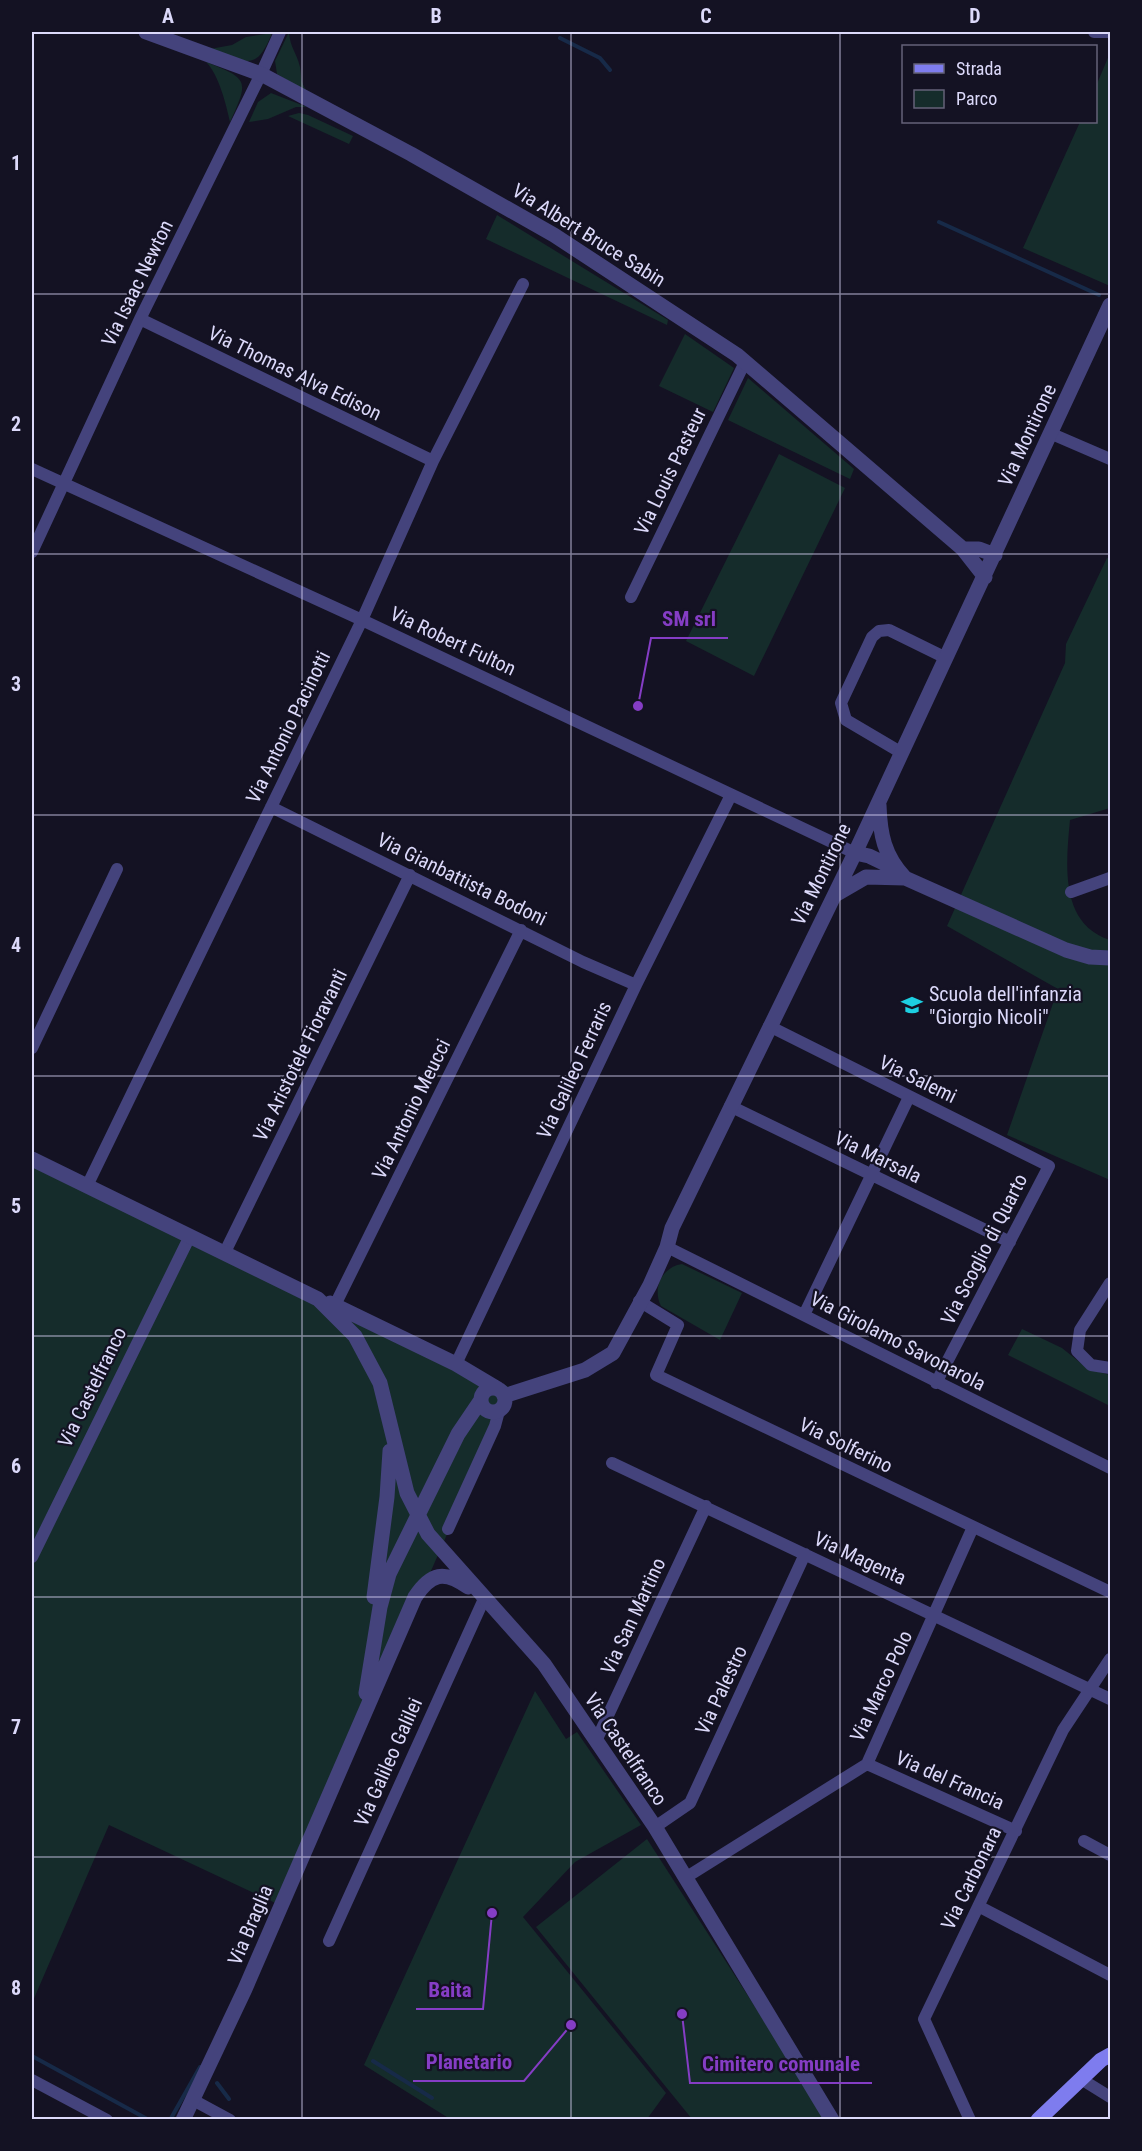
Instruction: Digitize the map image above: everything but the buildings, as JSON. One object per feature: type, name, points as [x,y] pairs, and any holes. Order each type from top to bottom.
[{"type":"main road","points":[[1038,2120],[1106,2058]]},
{"type":"street","name":"Via Albert Bruce Sabin","points":[[146,32],[261,74],[411,153],[554,235],[745,362],[963,549],[985,577]]},
{"type":"street","name":"Via Isaac Newton","points":[[32,552],[140,319],[280,32]]},
{"type":"street","points":[[1094,32],[1109,32]]},
{"type":"street","name":"Via Antonio Pacinotti","points":[[87,1186],[362,620],[433,461],[523,284]]},
{"type":"street","name":"Via Montirone","points":[[416,1514],[445,1459],[495,1402],[598,1364],[613,1353],[639,1301],[651,1285],[667,1247],[672,1228],[855,853],[1052,434],[1110,304]]},
{"type":"street","name":"Via Thomas Alva Edison","points":[[140,319],[433,461]]},
{"type":"street","name":"Via Louis Pasteur","points":[[631,597],[745,362]]},
{"type":"street","points":[[1052,434],[1110,459]]},
{"type":"street","name":"Via Robert Fulton","points":[[32,469],[362,620],[855,853]]},
{"type":"street","points":[[963,549],[979,549],[995,555]]},
{"type":"street","points":[[902,753],[846,720],[843,713],[842,703],[872,636],[879,630],[889,630],[946,658]]},
{"type":"street","name":"Via Galileo Ferraris","points":[[456,1365],[636,985],[731,795]]},
{"type":"street","points":[[879,802],[880,836],[898,875]]},
{"type":"street","name":"Via Gianbattista Bodoni","points":[[271,807],[583,962],[636,985]]},
{"type":"street","points":[[855,853],[882,861],[898,875],[1066,950],[1090,957],[1110,958]]},
{"type":"street","points":[[32,1048],[117,869]]},
{"type":"street","name":"Via Aristotele Fioravanti","points":[[225,1252],[410,875]]},
{"type":"street","points":[[834,896],[866,877],[898,875]]},
{"type":"street","points":[[1071,892],[1110,878]]},
{"type":"street","name":"Via Antonio Meucci","points":[[335,1305],[521,930]]},
{"type":"street","name":"Via Salemi","points":[[769,1026],[1049,1166]]},
{"type":"street","points":[[804,1315],[869,1175],[909,1097]]},
{"type":"street","name":"Via Marsala","points":[[730,1106],[1010,1242]]},
{"type":"street","name":"Via Castelfranco","points":[[32,1159],[456,1365],[495,1402]]},
{"type":"street","name":"Via Scoglio di Quarto","points":[[936,1383],[1049,1166]]},
{"type":"street","name":"Via Castelfranco","points":[[32,1557],[190,1236]]},
{"type":"street","name":"Via Girolamo Savonarola","points":[[667,1247],[1110,1468]]},
{"type":"street","points":[[1110,1283],[1080,1330],[1077,1351],[1091,1365],[1110,1368]]},
{"type":"street","name":"Via Castelfranco","points":[[318,1299],[355,1336],[380,1383],[400,1468],[416,1514],[428,1534],[544,1664],[655,1827],[832,2120]]},
{"type":"street","name":"Via Solferino","points":[[639,1301],[678,1325],[656,1376],[1110,1592]]},
{"type":"street","points":[[448,1529],[495,1426],[495,1402]]},
{"type":"street","name":"Via Castelfranco","points":[[350,1745],[385,1521],[390,1468],[388,1410]]},
{"type":"street","name":"Via Magenta","points":[[612,1463],[935,1614],[1110,1700]]},
{"type":"street","name":"Via San Martino","points":[[596,1742],[706,1506]]},
{"type":"street","name":"Via Braglia","points":[[350,1745],[366,1695],[384,1591],[416,1514]]},
{"type":"street","name":"Via Marco Polo","points":[[686,1878],[867,1764],[973,1527]]},
{"type":"street","name":"Via Palestro","points":[[655,1827],[690,1803],[805,1554]]},
{"type":"street","name":"Via Braglia","points":[[183,2120],[245,1989],[415,1597],[426,1581],[443,1575],[456,1578],[481,1596]]},
{"type":"street","name":"Via Galileo Galilei","points":[[329,1941],[481,1596]]},
{"type":"street","name":"Via Carbonara","points":[[970,2120],[924,2019],[1063,1731],[1110,1659]]},
{"type":"street","name":"Via del Francia","points":[[867,1764],[1016,1831]]},
{"type":"street","points":[[1084,1841],[1110,1855]]},
{"type":"street","points":[[980,1907],[1110,1975]]},
{"type":"street","points":[[1081,2079],[1110,2097]]},
{"type":"street","points":[[32,2080],[107,2120]]},
{"type":"street","points":[[193,2100],[230,2120]]},
{"type":"green space","points":[[289,32],[299,62],[303,84],[309,93],[277,74],[275,61]]},
{"type":"green space","points":[[272,33],[260,54],[248,61],[210,49],[232,45],[246,37]]},
{"type":"green space","points":[[1110,53],[1110,286],[1023,248],[1080,123],[1097,123],[1097,84]]},
{"type":"green space","points":[[206,62],[238,77],[241,83],[240,97],[230,122],[218,82]]},
{"type":"green space","points":[[271,93],[307,107],[296,107],[268,119],[249,122],[258,102]]},
{"type":"green space","points":[[299,113],[353,136],[349,144],[288,116]]},
{"type":"green space","points":[[497,215],[668,320],[667,325],[486,239]]},
{"type":"green space","points":[[685,334],[734,368],[713,412],[659,386]]},
{"type":"green space","points":[[748,378],[854,469],[850,479],[728,420]]},
{"type":"green space","points":[[779,454],[845,488],[754,676],[686,641]]},
{"type":"green space","points":[[1107,558],[1110,559],[1110,808],[1070,820],[1067,873],[1074,906],[1082,921],[1093,932],[1110,940],[1110,1180],[1007,1135],[1058,989],[947,926],[1065,663],[1066,644]]},
{"type":"green space","points":[[32,1158],[511,1388],[284,1907],[109,1825],[32,2003]]},
{"type":"green space","points":[[682,1264],[742,1293],[720,1340],[661,1306],[658,1299],[658,1286],[661,1279],[669,1269]]},
{"type":"green space","points":[[1022,1329],[1062,1348],[1088,1369],[1110,1375],[1110,1406],[1008,1355]]},
{"type":"green space","points":[[535,1691],[566,1739],[577,1732],[641,1825],[575,1862],[523,1917],[666,2093],[647,2119],[450,2119],[364,2065]]},
{"type":"green space","points":[[647,1839],[826,2119],[692,2119],[536,1927]]},
{"type":"waterway","points":[[560,38],[600,58],[610,70]]},
{"type":"waterway","points":[[939,222],[1099,295]]},
{"type":"waterway","points":[[32,2056],[149,2120]]},
{"type":"waterway","points":[[373,2061],[432,2098]]},
{"type":"waterway","points":[[170,2120],[200,2067],[205,2067]]},
{"type":"waterway","points":[[217,2083],[229,2099]]},
{"type":"place","name":"SM srl","points":[[638,706]]},
{"type":"place","name":"Scuola dell'infanzia \"Giorgio Nicoli\"","points":[[912,1005]]},
{"type":"place","name":"Baita","points":[[492,1913]]},
{"type":"place","name":"Cimitero comunale","points":[[682,2014]]},
{"type":"place","name":"Planetario","points":[[571,2025]]}]
